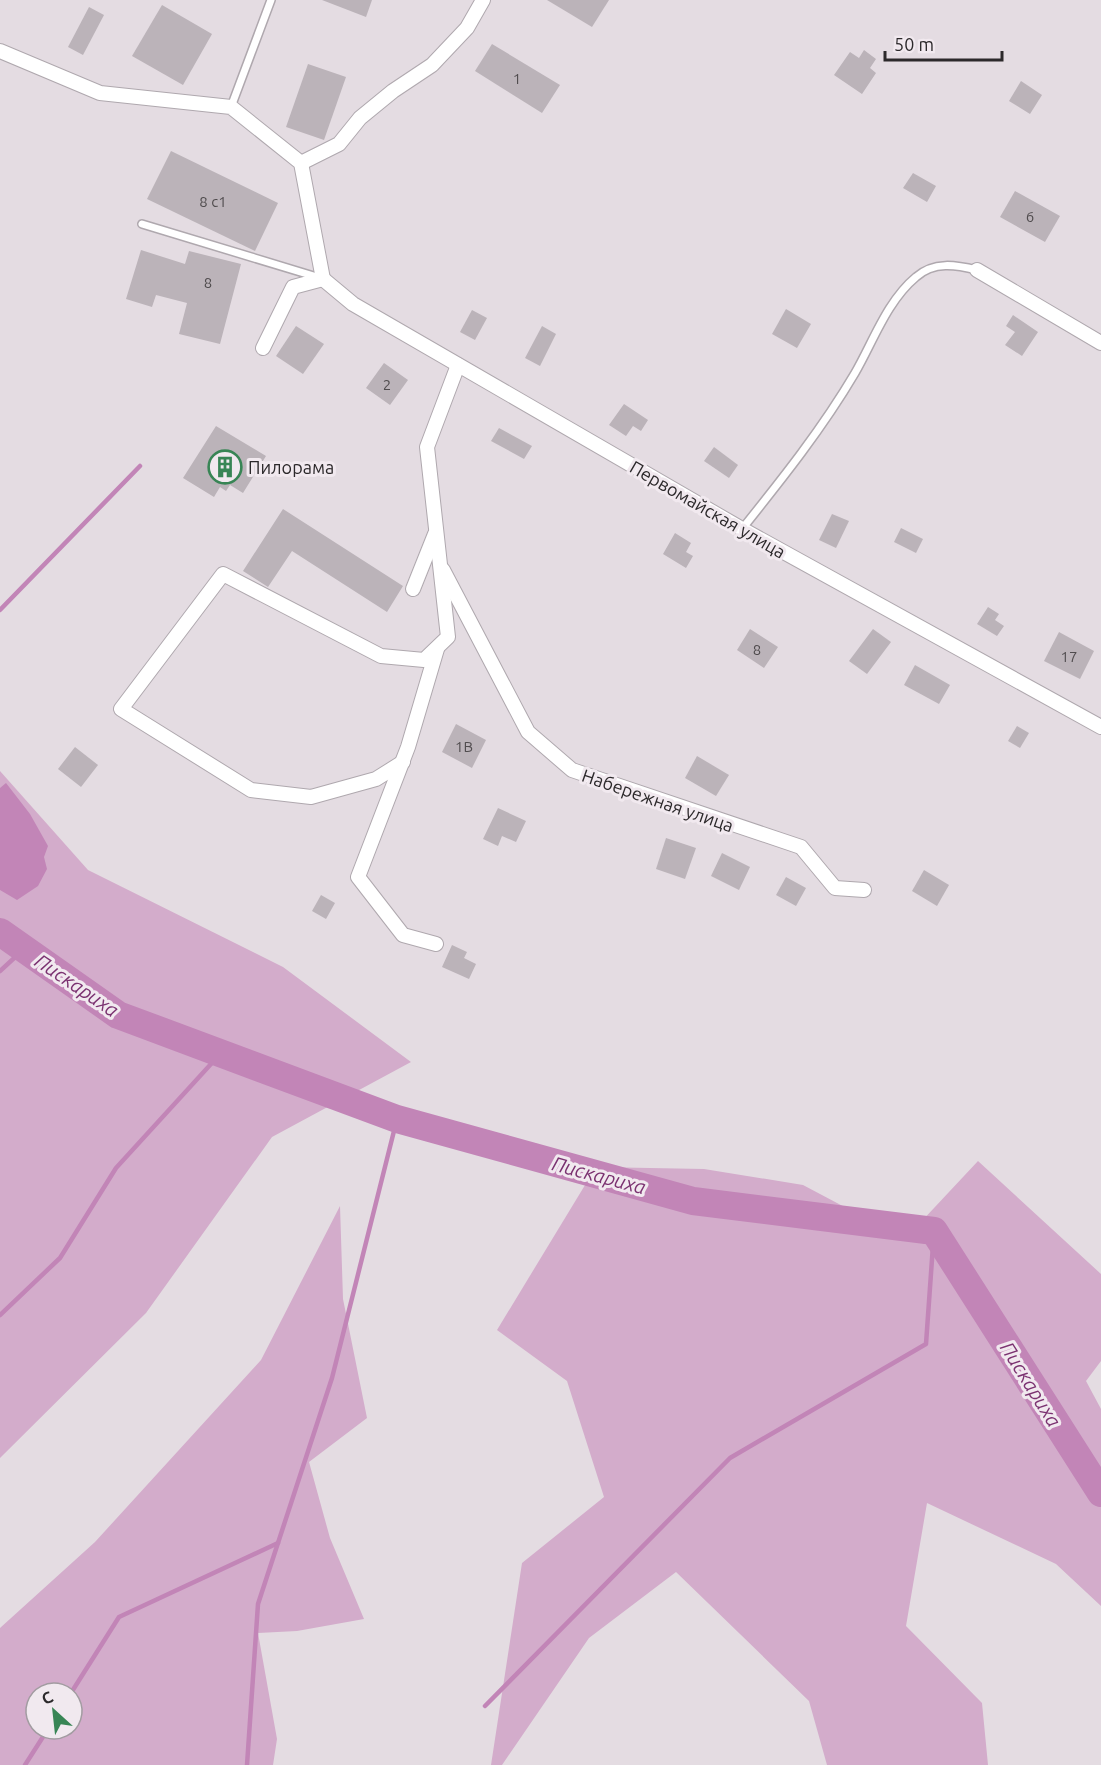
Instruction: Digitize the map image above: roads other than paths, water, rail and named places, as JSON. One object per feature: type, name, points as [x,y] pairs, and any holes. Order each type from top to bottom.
[{"type":"street","points":[[301,163],[339,144],[360,118],[393,91],[432,65],[467,28],[483,0]]},
{"type":"street","points":[[0,51],[99,93],[231,107],[301,163],[323,279],[293,287],[263,348]]},
{"type":"street","points":[[976,270],[1101,343]]},
{"type":"street","name":"Первомайская улица","points":[[323,279],[353,304],[742,529],[1101,727]]},
{"type":"street","points":[[403,762],[376,779],[311,797],[251,790],[122,709],[223,574],[381,656],[424,660],[448,637],[427,447],[458,364]]},
{"type":"street","points":[[413,589],[436,532]]},
{"type":"street","name":"Набережная улица","points":[[439,563],[528,732],[572,770],[801,848],[835,888],[864,890]]},
{"type":"street","points":[[436,944],[404,935],[358,877],[403,762],[437,647]]},
{"type":"lane","points":[[231,107],[271,0]]},
{"type":"lane","points":[[142,224],[323,279]]},
{"type":"lane","points":[[742,529],[804,450],[855,373],[891,306],[915,277],[929,268],[952,265],[976,270]]},
{"type":"waterway","points":[[0,610],[140,466]]},
{"type":"waterway","name":"Пискариха","points":[[0,932],[118,1015],[397,1119],[693,1201],[934,1231],[1101,1493]]},
{"type":"waterway","points":[[0,971],[24,949]]},
{"type":"waterway","points":[[0,1315],[60,1258],[116,1168],[221,1053]]},
{"type":"waterway","points":[[247,1765],[258,1604],[332,1378],[397,1119]]},
{"type":"waterway","points":[[485,1706],[730,1458],[926,1344],[934,1231]]},
{"type":"waterway","points":[[79,1681],[119,1617],[278,1543]]},
{"type":"waterway","points":[[25,1765],[40,1741]]},
{"type":"place","name":"Пилорама","points":[[225,467]]}]
